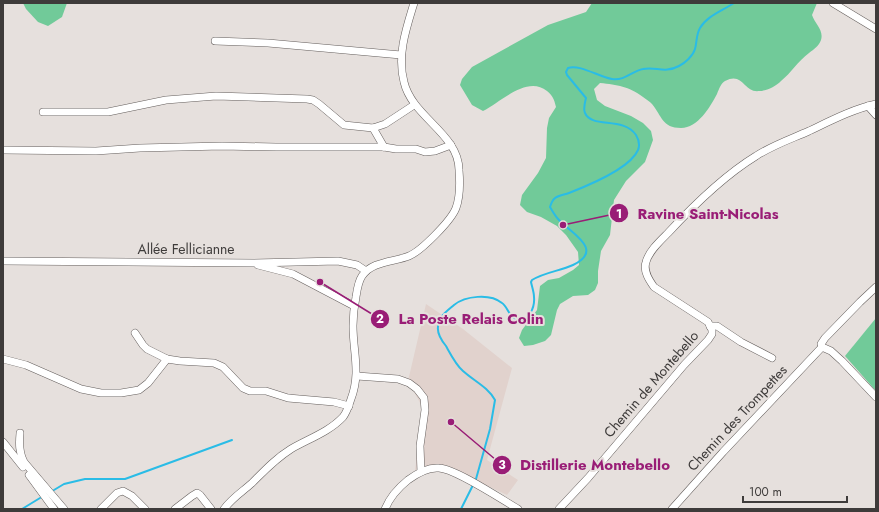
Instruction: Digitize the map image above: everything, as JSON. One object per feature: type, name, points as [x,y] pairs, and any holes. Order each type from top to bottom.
[{"type":"street","points":[[224,509],[231,500],[251,484],[273,462],[335,424],[344,416],[354,393],[357,376],[353,327],[354,306],[359,283],[366,271],[376,265],[410,256],[414,253],[440,230],[452,216],[456,208],[459,189],[459,168],[456,154],[451,145],[414,105],[408,95],[404,82],[401,55],[406,29],[414,3]]},
{"type":"street","points":[[833,3],[876,29]]},
{"type":"street","points":[[215,41],[268,43],[401,55]]},
{"type":"street","points":[[43,112],[108,112],[166,100],[216,96],[307,99],[313,100],[319,104],[344,125],[373,128],[385,124],[414,105]]},
{"type":"street","name":"Chemin de Montebello","points":[[559,509],[588,478],[712,334],[710,326],[701,318],[654,287],[648,279],[645,271],[645,262],[650,253],[681,219],[700,201],[742,166],[758,155],[810,130],[876,104]]},
{"type":"street","points":[[868,106],[876,115]]},
{"type":"street","points":[[373,128],[384,147]]},
{"type":"street","points":[[3,150],[96,151],[140,148],[222,146],[384,147],[416,148],[425,152],[435,151],[451,145]]},
{"type":"street","name":"Allée Fellicianne","points":[[3,261],[338,261],[357,265],[366,271]]},
{"type":"street","points":[[254,262],[260,266],[293,274],[354,306]]},
{"type":"street","name":"Chemin des Trompettes","points":[[672,509],[822,346],[821,344],[825,338],[876,287]]},
{"type":"street","points":[[710,326],[718,326],[742,342],[772,358]]},
{"type":"street","points":[[135,333],[147,349],[167,359],[214,363],[223,367],[243,388],[250,391],[266,391],[288,398],[334,402],[349,406]]},
{"type":"street","points":[[822,346],[831,351],[842,361],[876,396]]},
{"type":"street","points":[[3,359],[26,365],[81,389],[101,393],[122,393],[139,390],[148,383],[167,359]]},
{"type":"street","points":[[357,376],[398,379],[409,383],[417,389],[424,398],[425,410],[420,446],[421,472]]},
{"type":"street","points":[[20,433],[19,447],[24,462],[64,509]]},
{"type":"street","points":[[3,442],[36,483],[54,509]]},
{"type":"street","points":[[386,509],[393,494],[402,484],[414,475],[438,468],[448,470],[463,477],[518,509]]},
{"type":"street","points":[[101,509],[117,493],[123,491],[132,496],[145,509]]},
{"type":"street","points":[[175,509],[197,493],[211,509]]},
{"type":"shaded area","points":[[426,304],[463,329],[512,368],[487,460],[518,480],[507,495],[445,466],[431,466],[415,470],[424,410],[408,381]]},
{"type":"green space","points":[[23,3],[67,3],[62,17],[48,26],[38,22],[26,9]]},
{"type":"green space","points":[[592,3],[817,3],[812,15],[822,36],[816,47],[801,60],[785,78],[771,88],[762,91],[754,91],[740,80],[731,79],[724,82],[720,86],[711,105],[703,116],[693,125],[687,127],[681,128],[666,124],[651,103],[638,93],[628,88],[600,83],[594,89],[597,100],[605,106],[631,116],[643,123],[651,131],[653,140],[645,162],[626,181],[614,200],[610,235],[601,251],[598,283],[595,290],[588,295],[573,296],[560,304],[557,310],[551,335],[545,341],[524,346],[519,338],[522,330],[537,310],[540,286],[548,280],[559,278],[579,265],[578,252],[566,235],[557,226],[541,217],[527,212],[520,205],[522,195],[538,173],[546,158],[547,128],[549,118],[556,107],[551,94],[539,87],[531,86],[514,92],[483,111],[472,105],[460,85],[462,79],[472,67],[548,25],[586,12]]},
{"type":"green space","points":[[876,318],[876,391],[845,356]]},
{"type":"waterway","points":[[461,509],[476,479],[490,429],[495,400],[489,391],[460,369],[441,340],[438,330],[438,323],[441,317],[454,305],[464,299],[478,297],[497,300],[504,305],[516,319],[521,320],[528,316],[534,301],[532,280],[542,275],[573,265],[582,259],[586,253],[586,248],[582,242],[554,214],[550,207],[554,199],[607,176],[626,164],[639,148],[638,139],[630,129],[616,124],[594,121],[589,118],[584,110],[586,98],[567,75],[566,72],[568,68],[573,67],[584,69],[612,79],[621,79],[635,72],[648,68],[664,70],[674,68],[684,63],[692,54],[695,49],[698,33],[703,24],[711,17],[734,3]]},
{"type":"waterway","points":[[54,490],[64,484],[85,479],[125,479],[232,440]]},
{"type":"waterway","points":[[22,509],[40,498]]},
{"type":"place","name":"Ravine Saint-Nicolas","points":[[563,225]]},
{"type":"place","name":"La Poste Relais Colin","points":[[320,282]]},
{"type":"place","name":"Distillerie Montebello","points":[[451,422]]}]
